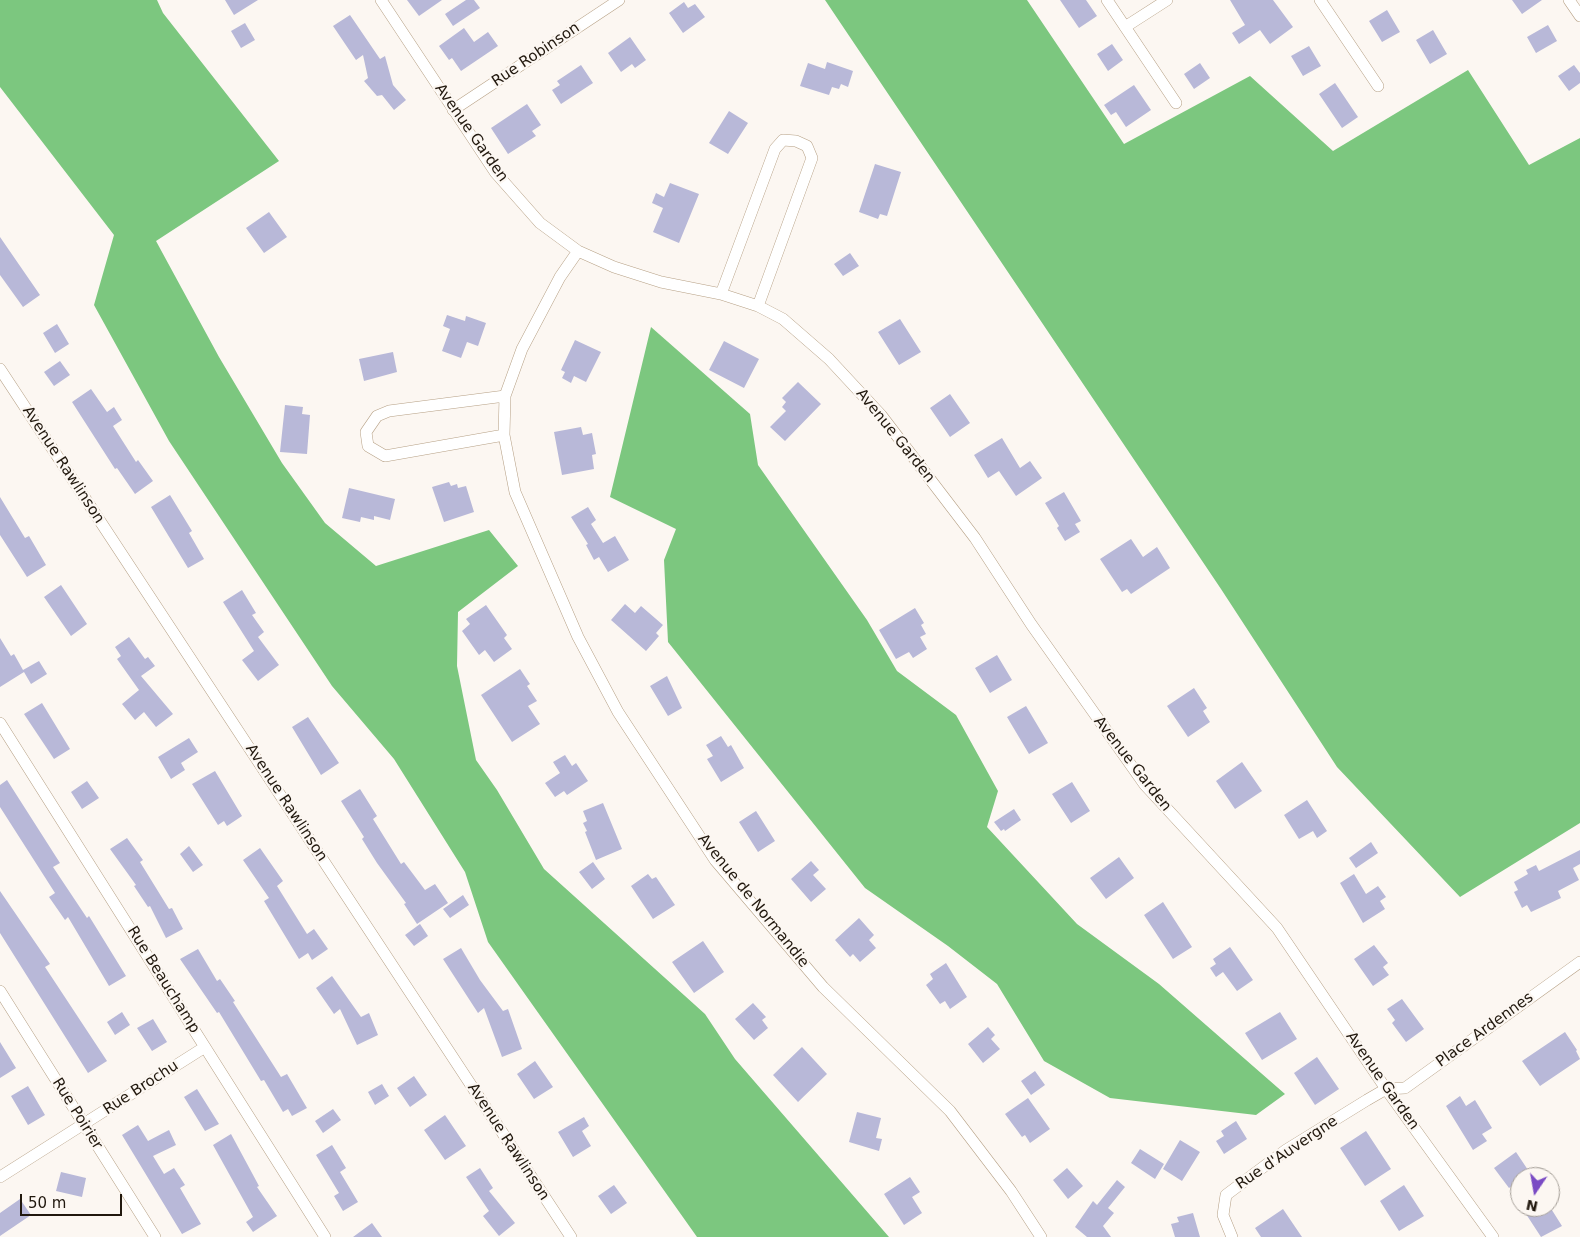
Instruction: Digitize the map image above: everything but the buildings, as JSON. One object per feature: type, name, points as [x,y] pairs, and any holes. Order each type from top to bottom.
[{"type":"street","name":"Avenue Garden","points":[[381,0],[495,172],[540,223],[578,250],[614,267],[661,282],[722,294],[758,306],[783,319],[829,359],[881,415],[976,538],[1030,624],[1145,785],[1277,928],[1386,1089],[1493,1237]]},
{"type":"street","name":"Rue Robinson","points":[[453,110],[619,0]]},
{"type":"street","points":[[1107,0],[1176,103]]},
{"type":"street","points":[[1125,27],[1167,0]]},
{"type":"street","points":[[1320,0],[1378,86]]},
{"type":"street","points":[[1569,0],[1580,16]]},
{"type":"street","points":[[722,294],[775,148],[783,140],[800,143],[808,146],[812,158],[758,306]]},
{"type":"street","name":"Avenue de Normandie","points":[[578,250],[560,277],[522,349],[505,396],[504,436],[515,492],[545,565],[578,637],[618,712],[663,784],[715,860],[823,987],[950,1111],[1010,1191],[1041,1237]]},
{"type":"street","name":"Avenue Rawlinson","points":[[0,370],[571,1237]]},
{"type":"street","points":[[504,436],[386,456],[368,446],[366,432],[377,416],[389,411],[505,396]]},
{"type":"street","name":"Rue Beauchamp","points":[[0,723],[325,1237]]},
{"type":"street","name":"Place Ardennes","points":[[1386,1089],[1405,1088],[1580,962]]},
{"type":"street","name":"Rue Poirier","points":[[0,991],[156,1237]]},
{"type":"street","name":"Rue Brochu","points":[[0,1177],[205,1047]]},
{"type":"street","name":"Rue d'Auvergne","points":[[1232,1237],[1223,1215],[1226,1194],[1286,1150],[1386,1089]]},
{"type":"green space","points":[[0,0],[157,0],[163,13],[279,161],[156,241],[219,357],[282,463],[325,523],[376,566],[489,530],[518,566],[458,612],[457,666],[476,760],[497,790],[544,869],[705,1014],[735,1059],[889,1237],[697,1237],[488,942],[465,872],[394,759],[332,686],[169,441],[94,305],[114,235],[0,87]]},
{"type":"green space","points":[[825,0],[1027,0],[1124,144],[1250,76],[1333,151],[1468,70],[1529,165],[1580,138],[1580,823],[1460,897],[1337,767],[1221,589]]},
{"type":"green space","points":[[651,327],[750,414],[758,465],[867,620],[897,671],[956,715],[998,791],[987,827],[1077,924],[1159,984],[1285,1094],[1256,1115],[1110,1098],[1044,1061],[997,984],[948,946],[865,888],[668,642],[664,560],[676,529],[610,497]]}]
